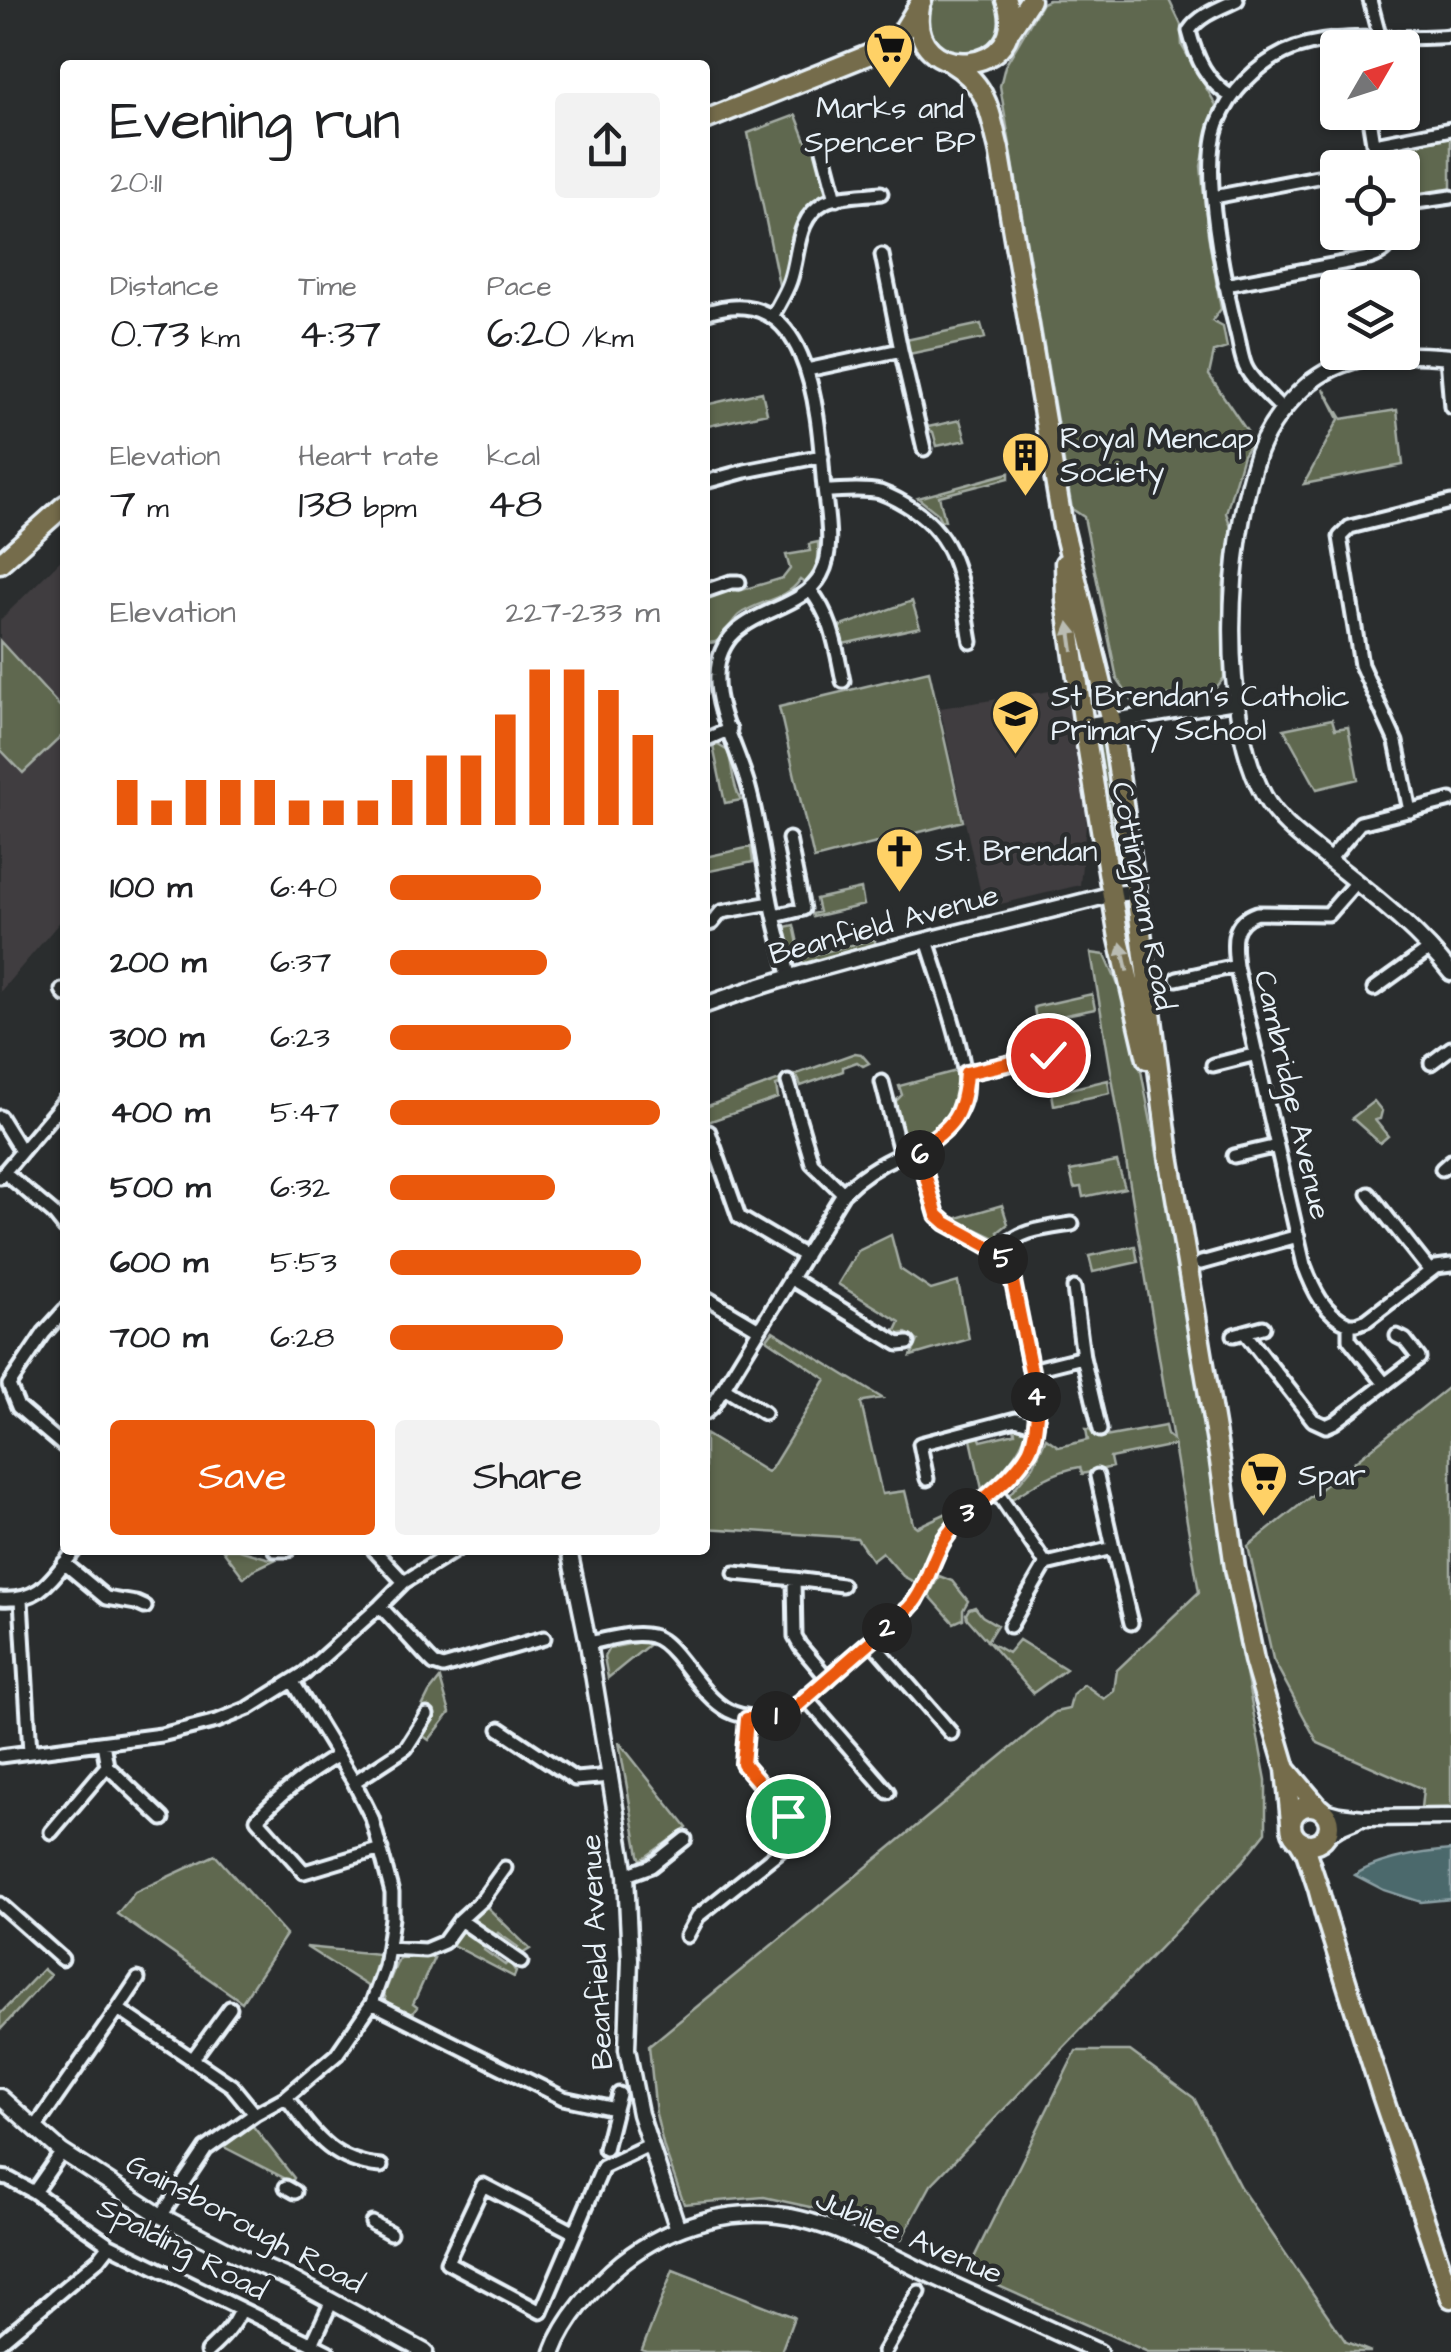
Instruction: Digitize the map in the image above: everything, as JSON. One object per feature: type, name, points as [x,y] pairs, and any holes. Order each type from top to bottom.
[{"type":"highway","points":[[710,118],[874,53],[900,36],[922,0]]},
{"type":"highway","name":"Cottingham Road","points":[[922,0],[918,12],[924,40],[932,51],[974,79],[987,103],[999,150],[1063,527],[1111,720],[1169,1155],[1235,1568],[1254,1660],[1286,1769],[1290,1822]]},
{"type":"highway","points":[[1002,44],[1010,25],[1006,0]]},
{"type":"highway","points":[[874,53],[914,50],[947,61],[977,62],[1002,44],[1030,0]]},
{"type":"highway","name":"Cottingham Road","points":[[987,103],[990,72],[1002,44]]},
{"type":"highway","points":[[0,564],[60,510]]},
{"type":"highway","name":"Cottingham Road","points":[[1063,527],[1066,601],[1084,726],[1120,938],[1169,1155]]},
{"type":"highway","name":"Cottingham Road","points":[[1286,1769],[1320,1809]]},
{"type":"highway","points":[[1318,1888],[1328,1819],[1320,1809],[1307,1806],[1296,1811],[1290,1822],[1292,1833],[1306,1852],[1382,2096],[1451,2298]]},
{"type":"highway","points":[[1300,1842],[1310,1845],[1325,1837]]},
{"type":"street","points":[[1232,97],[1210,80],[1188,31],[1202,17],[1236,0]]},
{"type":"street","points":[[1370,0],[1378,30]]},
{"type":"street","points":[[1420,37],[1451,36]]},
{"type":"street","points":[[1282,410],[1246,370],[1225,285],[1211,152],[1218,122],[1250,76],[1286,52],[1320,42]]},
{"type":"street","points":[[1374,144],[1451,129]]},
{"type":"street","points":[[1371,130],[1374,150]]},
{"type":"street","points":[[821,142],[836,198]]},
{"type":"street","points":[[1214,198],[1320,177]]},
{"type":"street","points":[[772,317],[791,280],[803,225],[815,210],[836,198],[882,193]]},
{"type":"street","points":[[1420,201],[1451,197]]},
{"type":"street","points":[[1225,285],[1369,258],[1386,250]]},
{"type":"street","points":[[882,255],[924,450]]},
{"type":"street","points":[[710,312],[737,307],[763,312],[791,334],[807,370],[822,456],[826,558],[819,579],[810,590],[752,618],[733,636],[721,653],[716,680],[752,796],[771,902],[790,978]]},
{"type":"street","points":[[807,370],[901,350]]},
{"type":"street","points":[[1451,407],[1449,357],[1399,353],[1369,356],[1336,368],[1314,380],[1282,410],[1259,451],[1250,484],[1236,549],[1232,620],[1236,701],[1262,794],[1274,812],[1394,913],[1451,973]]},
{"type":"street","points":[[710,481],[822,456]]},
{"type":"street","points":[[1410,811],[1396,742],[1361,665],[1340,537],[1350,526],[1451,502],[1451,489]]},
{"type":"street","points":[[824,491],[880,492],[911,507],[937,530],[950,546],[956,564],[972,642]]},
{"type":"street","points":[[710,589],[739,582]]},
{"type":"street","points":[[810,590],[832,628],[843,681]]},
{"type":"street","points":[[710,651],[721,653]]},
{"type":"street","points":[[1084,726],[1236,701]]},
{"type":"street","points":[[710,738],[730,729]]},
{"type":"street","points":[[1330,860],[1360,823],[1449,805]]},
{"type":"street","points":[[775,916],[802,909],[789,838]]},
{"type":"street","name":"Cambridge Avenue","points":[[1356,882],[1328,914],[1258,913],[1239,923],[1232,940],[1311,1284],[1328,1310],[1349,1324],[1349,1339],[1385,1384]]},
{"type":"street","name":"Beanfield Avenue","points":[[710,1003],[927,940],[1113,894],[1136,892]]},
{"type":"street","points":[[710,924],[720,912],[771,902]]},
{"type":"street","points":[[710,1409],[843,1193],[858,1178],[933,1139],[953,1121],[964,1099],[966,1073],[927,940]]},
{"type":"street","points":[[1374,988],[1431,948]]},
{"type":"street","points":[[1177,979],[1236,966]]},
{"type":"street","points":[[1043,1033],[1054,1080]]},
{"type":"street","points":[[1432,1063],[1451,1048]]},
{"type":"street","points":[[1213,1065],[1256,1054]]},
{"type":"street","points":[[966,1073],[1048,1055]]},
{"type":"street","points":[[788,1082],[812,1163],[843,1193]]},
{"type":"street","points":[[888,1088],[901,1155]]},
{"type":"street","points":[[60,1106],[2,1174],[60,1222]]},
{"type":"street","points":[[0,1117],[22,1151]]},
{"type":"street","points":[[710,1132],[739,1217],[804,1256]]},
{"type":"street","points":[[1234,1156],[1277,1146]]},
{"type":"street","points":[[588,1644],[640,1635],[658,1638],[718,1705],[747,1719],[790,1712],[916,1600],[942,1542],[960,1518],[996,1491],[1030,1450],[1038,1405],[1011,1272],[999,1252],[937,1215],[918,1149]]},
{"type":"street","points":[[1365,1211],[1373,1198],[1430,1271]]},
{"type":"street","points":[[999,1252],[1019,1235],[1072,1224]]},
{"type":"street","points":[[1201,1262],[1298,1236]]},
{"type":"street","points":[[1349,1324],[1366,1320],[1436,1267],[1451,1265]]},
{"type":"street","points":[[790,1278],[899,1344],[908,1343]]},
{"type":"street","points":[[1074,1288],[1095,1425]]},
{"type":"street","points":[[710,1300],[758,1329]]},
{"type":"street","points":[[60,1315],[4,1384],[18,1408],[60,1443]]},
{"type":"street","points":[[1263,1328],[1239,1333],[1318,1424],[1332,1424],[1418,1358],[1405,1340],[1397,1336]]},
{"type":"street","points":[[1031,1370],[1083,1357]]},
{"type":"street","points":[[724,1388],[758,1405]]},
{"type":"street","points":[[928,1479],[920,1444],[1016,1419],[1036,1425]]},
{"type":"street","points":[[1097,1476],[1125,1617]]},
{"type":"street","points":[[996,1491],[1046,1564]]},
{"type":"street","points":[[1010,1626],[1046,1564],[1114,1548]]},
{"type":"street","points":[[0,1599],[21,1600],[36,1593],[71,1555]]},
{"type":"street","points":[[379,1555],[404,1582]]},
{"type":"street","points":[[0,1756],[161,1734],[217,1721],[250,1708],[293,1682],[404,1582],[448,1555]]},
{"type":"street","name":"Beanfield Avenue","points":[[570,1555],[626,1874],[630,1960],[626,2049],[649,2144],[678,2228]]},
{"type":"street","points":[[64,1564],[106,1598],[145,1607]]},
{"type":"street","points":[[741,1578],[794,1578],[842,1585]]},
{"type":"street","points":[[794,1578],[795,1637],[828,1680]]},
{"type":"street","points":[[21,1600],[30,1752]]},
{"type":"street","points":[[380,1606],[434,1664],[443,1666],[535,1636]]},
{"type":"street","points":[[871,1641],[951,1734]]},
{"type":"street","points":[[161,2216],[206,2150],[286,2097],[338,2054],[372,2003],[386,1968],[392,1893],[372,1818],[293,1682]]},
{"type":"street","points":[[806,1698],[867,1758],[888,1792]]},
{"type":"street","points":[[354,1782],[406,1748],[427,1714]]},
{"type":"street","points":[[687,1936],[698,1916],[805,1837],[743,1764],[747,1719]]},
{"type":"street","points":[[500,1729],[575,1779],[611,1776]]},
{"type":"street","points":[[103,1743],[107,1766],[158,1819]]},
{"type":"street","points":[[338,1755],[281,1794],[257,1819],[304,1872],[381,1849]]},
{"type":"street","points":[[51,1832],[107,1766]]},
{"type":"street","points":[[1320,1809],[1363,1818],[1451,1817]]},
{"type":"street","points":[[1325,1837],[1363,1818]]},
{"type":"street","points":[[626,1874],[651,1866],[685,1838]]},
{"type":"street","points":[[388,1948],[425,1950],[444,1942],[482,1900],[504,1868]]},
{"type":"street","points":[[0,1904],[55,1958]]},
{"type":"street","points":[[460,1920],[521,1962]]},
{"type":"street","points":[[35,2128],[138,1978]]},
{"type":"street","points":[[372,2003],[563,2098],[614,2109]]},
{"type":"street","points":[[192,2060],[230,2008]]},
{"type":"street","points":[[118,2009],[232,2086],[255,2114]]},
{"type":"street","points":[[606,2148],[619,2094]]},
{"type":"street","name":"Gainsborough Road","points":[[0,2097],[62,2152],[161,2216],[425,2352]]},
{"type":"street","points":[[286,2097],[318,2140],[334,2152],[364,2165],[381,2166]]},
{"type":"street","points":[[575,2233],[483,2185],[447,2262],[540,2312],[575,2233],[603,2166],[649,2144]]},
{"type":"street","points":[[34,2192],[62,2152]]},
{"type":"street","name":"Spalding Road","points":[[0,2177],[34,2192],[110,2245],[328,2352]]},
{"type":"street","name":"Jubilee Avenue","points":[[542,2352],[555,2347],[588,2296],[637,2250],[678,2228],[728,2216],[771,2215],[798,2218],[852,2237],[1099,2352]]},
{"type":"street","points":[[372,2223],[390,2233]]},
{"type":"street","points":[[0,2342],[99,2259],[110,2245]]},
{"type":"street","points":[[884,2352],[920,2292]]},
{"type":"street","points":[[312,2344],[332,2301]]},
{"type":"street","points":[[207,2352],[234,2324],[240,2310]]},
{"type":"shaded area","points":[[60,561],[60,922],[0,992],[0,620]]},
{"type":"shaded area","name":"St Brendan's Catholic Primary School","points":[[1069,688],[1088,806],[1080,885],[984,908],[940,708]]},
{"type":"green space","points":[[929,0],[999,0],[1004,25],[993,46],[961,57],[941,47],[931,36],[927,22]]},
{"type":"green space","points":[[1169,0],[1181,25],[1182,46],[1216,105],[1201,166],[1221,309],[1212,321],[1223,327],[1227,348],[1214,352],[1209,375],[1253,440],[1243,455],[1226,513],[1231,527],[1223,590],[1224,678],[1215,689],[1132,701],[1117,679],[1084,517],[1072,509],[1000,86],[1005,66],[1042,3]]},
{"type":"green space","points":[[796,115],[808,146],[817,144],[827,190],[825,196],[801,214],[784,279],[779,285],[748,133]]},
{"type":"green space","points":[[1451,133],[1451,191],[1420,197],[1420,150],[1385,149]]},
{"type":"green space","points":[[981,324],[985,338],[909,354],[906,340]]},
{"type":"green space","points":[[1324,389],[1342,419],[1397,410],[1403,465],[1304,484],[1339,419]]},
{"type":"green space","points":[[762,392],[767,413],[710,426],[710,404]]},
{"type":"green space","points":[[923,419],[928,427],[960,420],[966,440],[937,446]]},
{"type":"green space","points":[[1009,473],[1009,478],[939,496],[945,520],[941,521],[918,498]]},
{"type":"green space","points":[[818,542],[818,554],[814,575],[806,584],[800,580],[787,592],[747,610],[721,638],[710,643],[710,596],[783,578],[790,569],[786,555],[810,551],[809,544]]},
{"type":"green space","points":[[912,601],[920,627],[843,644],[839,627]]},
{"type":"green space","points":[[0,641],[60,707],[60,738],[23,773],[0,749]]},
{"type":"green space","points":[[929,671],[963,821],[814,859],[779,707]]},
{"type":"green space","points":[[1332,719],[1335,729],[1348,727],[1358,779],[1317,789],[1284,729]]},
{"type":"green space","points":[[1104,735],[1122,870],[1117,876],[1099,746]]},
{"type":"green space","points":[[713,746],[728,751],[741,800],[725,803]]},
{"type":"green space","points":[[751,847],[753,862],[710,871],[710,856]]},
{"type":"green space","points":[[861,889],[864,905],[813,917],[819,912],[816,899]]},
{"type":"green space","points":[[794,925],[801,958],[875,939],[875,946],[805,964],[793,956],[785,927]]},
{"type":"green space","points":[[1091,953],[1105,955],[1134,1034],[1179,1268],[1224,1556],[1266,1780],[1266,1832],[1244,1860],[931,2185],[901,2240],[837,2213],[764,2197],[684,2204],[656,2114],[649,2046],[1055,1712],[1069,1709],[1073,1694],[1084,1684],[1104,1699],[1114,1691],[1117,1670],[1199,1592],[1174,1445],[1110,1458],[1112,1467],[1082,1474],[1080,1467],[1070,1469],[1044,1479],[1012,1499],[1009,1495],[1034,1465],[1046,1438],[1059,1447],[1088,1440],[1086,1429],[1095,1430],[1099,1438],[1165,1426],[1173,1440]]},
{"type":"green space","points":[[1092,994],[1095,1009],[1036,1021],[1034,1007]]},
{"type":"green space","points":[[855,1053],[869,1063],[863,1066],[857,1062],[801,1086],[798,1078],[776,1086],[778,1098],[710,1121],[710,1105]]},
{"type":"green space","points":[[956,1071],[956,1096],[948,1115],[912,1142],[902,1138],[893,1104],[902,1095],[899,1086]]},
{"type":"green space","points":[[1108,1080],[1110,1093],[1054,1105],[1052,1093]]},
{"type":"green space","points":[[1374,1101],[1382,1111],[1380,1119],[1375,1120],[1388,1136],[1380,1143],[1352,1118]]},
{"type":"green space","points":[[1117,1162],[1125,1188],[1083,1197],[1081,1187],[1074,1188],[1070,1171]]},
{"type":"green space","points":[[1002,1205],[1008,1224],[998,1232],[1002,1238],[954,1219]]},
{"type":"green space","points":[[891,1235],[900,1269],[931,1290],[958,1282],[969,1339],[911,1356],[918,1341],[906,1333],[894,1335],[900,1322],[838,1284],[858,1251]]},
{"type":"green space","points":[[1135,1246],[1138,1262],[1093,1272],[1089,1256]]},
{"type":"green space","points":[[773,1331],[882,1398],[861,1403],[882,1494],[905,1491],[913,1524],[917,1527],[962,1506],[941,1528],[916,1583],[903,1576],[882,1552],[872,1560],[857,1538],[710,1528],[710,1437],[767,1472],[826,1379],[767,1339]]},
{"type":"green space","points":[[1451,1385],[1451,1809],[1421,1808],[1423,1789],[1318,1743],[1273,1659],[1248,1546]]},
{"type":"green space","points":[[1017,1424],[1028,1428],[1020,1446],[982,1489],[970,1435],[978,1433],[981,1441],[1015,1433]]},
{"type":"green space","points":[[227,1555],[256,1555],[274,1560],[253,1570],[244,1578]]},
{"type":"green space","points":[[939,1576],[952,1581],[968,1601],[963,1619],[954,1623],[929,1595]]},
{"type":"green space","points":[[975,1607],[997,1625],[987,1641],[967,1618],[969,1609]]},
{"type":"green space","points":[[1019,1640],[1066,1669],[1033,1693],[987,1641],[1008,1653]]},
{"type":"green space","points":[[651,1643],[608,1678],[604,1657],[609,1648]]},
{"type":"green space","points":[[440,1679],[450,1713],[429,1740],[422,1735],[434,1717],[422,1707]]},
{"type":"green space","points":[[619,1742],[687,1828],[641,1860],[639,1855]]},
{"type":"green space","points":[[215,1855],[286,1935],[242,2002],[117,1914],[135,1892]]},
{"type":"green space","points":[[484,1904],[530,1949],[522,1954],[515,1952],[518,1947],[498,1933],[493,1938],[471,1922]]},
{"type":"green space","points":[[467,1930],[486,1943],[484,1950],[505,1965],[509,1961],[516,1972],[514,1977],[447,1942]]},
{"type":"green space","points":[[306,1947],[379,1954],[370,1987],[369,1987]]},
{"type":"green space","points":[[399,1958],[434,1958],[413,2004],[417,2007],[412,2015],[387,2002],[384,1994]]},
{"type":"green space","points":[[43,1969],[50,1975],[0,2030],[0,2014]]},
{"type":"green space","points":[[1076,2051],[1130,2051],[1194,2098],[1240,2187],[1346,2342],[1371,2352],[1148,2352],[967,2272]]},
{"type":"green space","points":[[252,2125],[294,2178],[292,2182],[220,2145]]},
{"type":"green space","points":[[673,2270],[794,2317],[781,2352],[642,2350]]},
{"type":"water","points":[[1451,1850],[1451,1899],[1421,1902],[1355,1875],[1388,1861]]},
{"type":"place","name":"Marks and Spencer BP","points":[[890,90]]},
{"type":"place","name":"Royal Mencap Society","points":[[1025,498]]},
{"type":"place","name":"St Brendan's Catholic Primary School","points":[[1016,756]]},
{"type":"place","name":"St. Brendan","points":[[900,894]]},
{"type":"place","name":"Spar","points":[[1263,1518]]},
{"type":"route","points":[[788,1816],[743,1764],[747,1719],[790,1712],[909,1608],[924,1588],[942,1542],[960,1518],[996,1491],[1030,1450],[1038,1405],[1011,1272],[999,1252],[937,1215],[918,1149],[953,1121],[964,1099],[966,1073],[1048,1055]]}]
